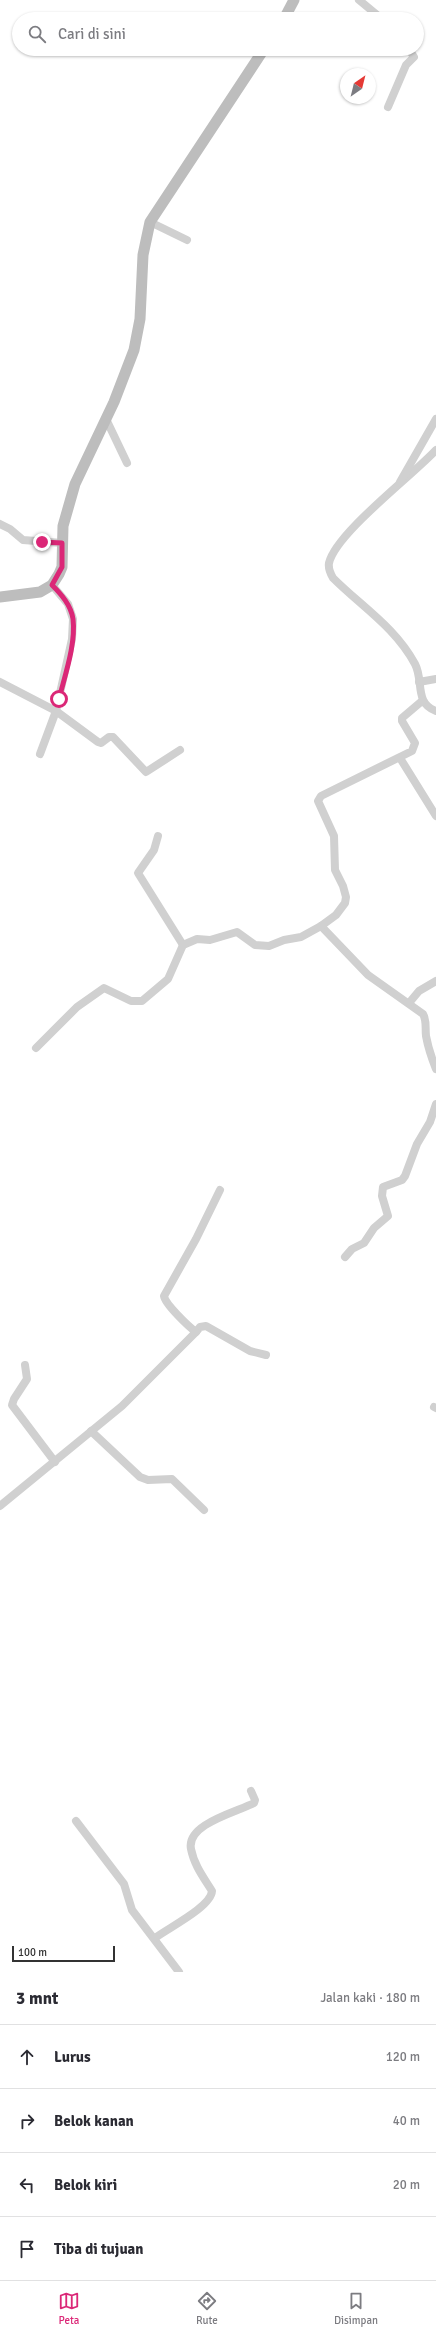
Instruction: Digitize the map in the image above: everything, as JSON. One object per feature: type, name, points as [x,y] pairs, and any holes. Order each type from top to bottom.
[{"type":"street","points":[[288,12],[294,0]]},
{"type":"street","points":[[359,0],[374,12]]},
{"type":"street","points":[[0,596],[40,592],[52,585],[62,567],[64,526],[75,484],[106,419],[134,350],[140,319],[144,247],[150,222],[259,56]]},
{"type":"street","points":[[388,107],[406,65],[413,56]]},
{"type":"street","points":[[150,222],[187,240]]},
{"type":"street","points":[[106,419],[126,463]]},
{"type":"street","points":[[395,490],[436,419]]},
{"type":"street","points":[[436,450],[346,536],[332,557],[329,572],[346,592],[394,633],[420,674],[419,682],[422,701],[430,709],[436,711]]},
{"type":"street","points":[[0,524],[10,529],[23,540],[62,543]]},
{"type":"street","points":[[40,754],[56,711],[72,639],[73,618],[68,604],[52,585]]},
{"type":"street","points":[[419,682],[436,679]]},
{"type":"street","points":[[0,682],[56,711],[98,742],[101,743],[109,737],[113,737],[146,772],[180,750]]},
{"type":"street","points":[[36,1048],[77,1007],[99,990],[104,988],[131,1001],[142,1001],[168,979],[183,945],[197,939],[210,940],[237,932],[255,945],[269,946],[284,940],[301,937],[321,926],[336,915],[345,903],[346,897],[335,870],[334,836],[318,801],[321,796],[412,751],[415,746],[402,721],[402,718],[422,701]]},
{"type":"street","points":[[400,758],[436,816]]},
{"type":"street","points":[[158,836],[154,850],[138,873],[183,945]]},
{"type":"street","points":[[321,926],[368,975],[400,999],[409,1003],[425,1018],[426,1036],[436,1070]]},
{"type":"street","points":[[409,1003],[419,991],[436,981]]},
{"type":"street","points":[[345,1257],[352,1249],[364,1243],[375,1226],[388,1216],[382,1190],[385,1186],[402,1180],[405,1176],[418,1144],[430,1122],[436,1104]]},
{"type":"street","points":[[196,1332],[171,1308],[164,1296],[196,1239],[220,1190]]},
{"type":"street","points":[[0,1506],[122,1406],[200,1327],[206,1326],[250,1351],[266,1355]]},
{"type":"street","points":[[24,1365],[27,1379],[14,1399],[12,1406],[55,1462]]},
{"type":"street","points":[[91,1431],[140,1477],[148,1480],[172,1480],[204,1510]]},
{"type":"street","points":[[155,1938],[200,1908],[210,1899],[212,1891],[195,1864],[191,1849],[192,1837],[200,1828],[254,1803],[255,1800],[251,1790]]},
{"type":"street","points":[[76,1821],[124,1884],[132,1910],[155,1938],[179,1972]]},
{"type":"route","points":[[42,542],[62,543],[62,567],[52,585],[68,604],[73,618],[72,639],[59,699]]}]
